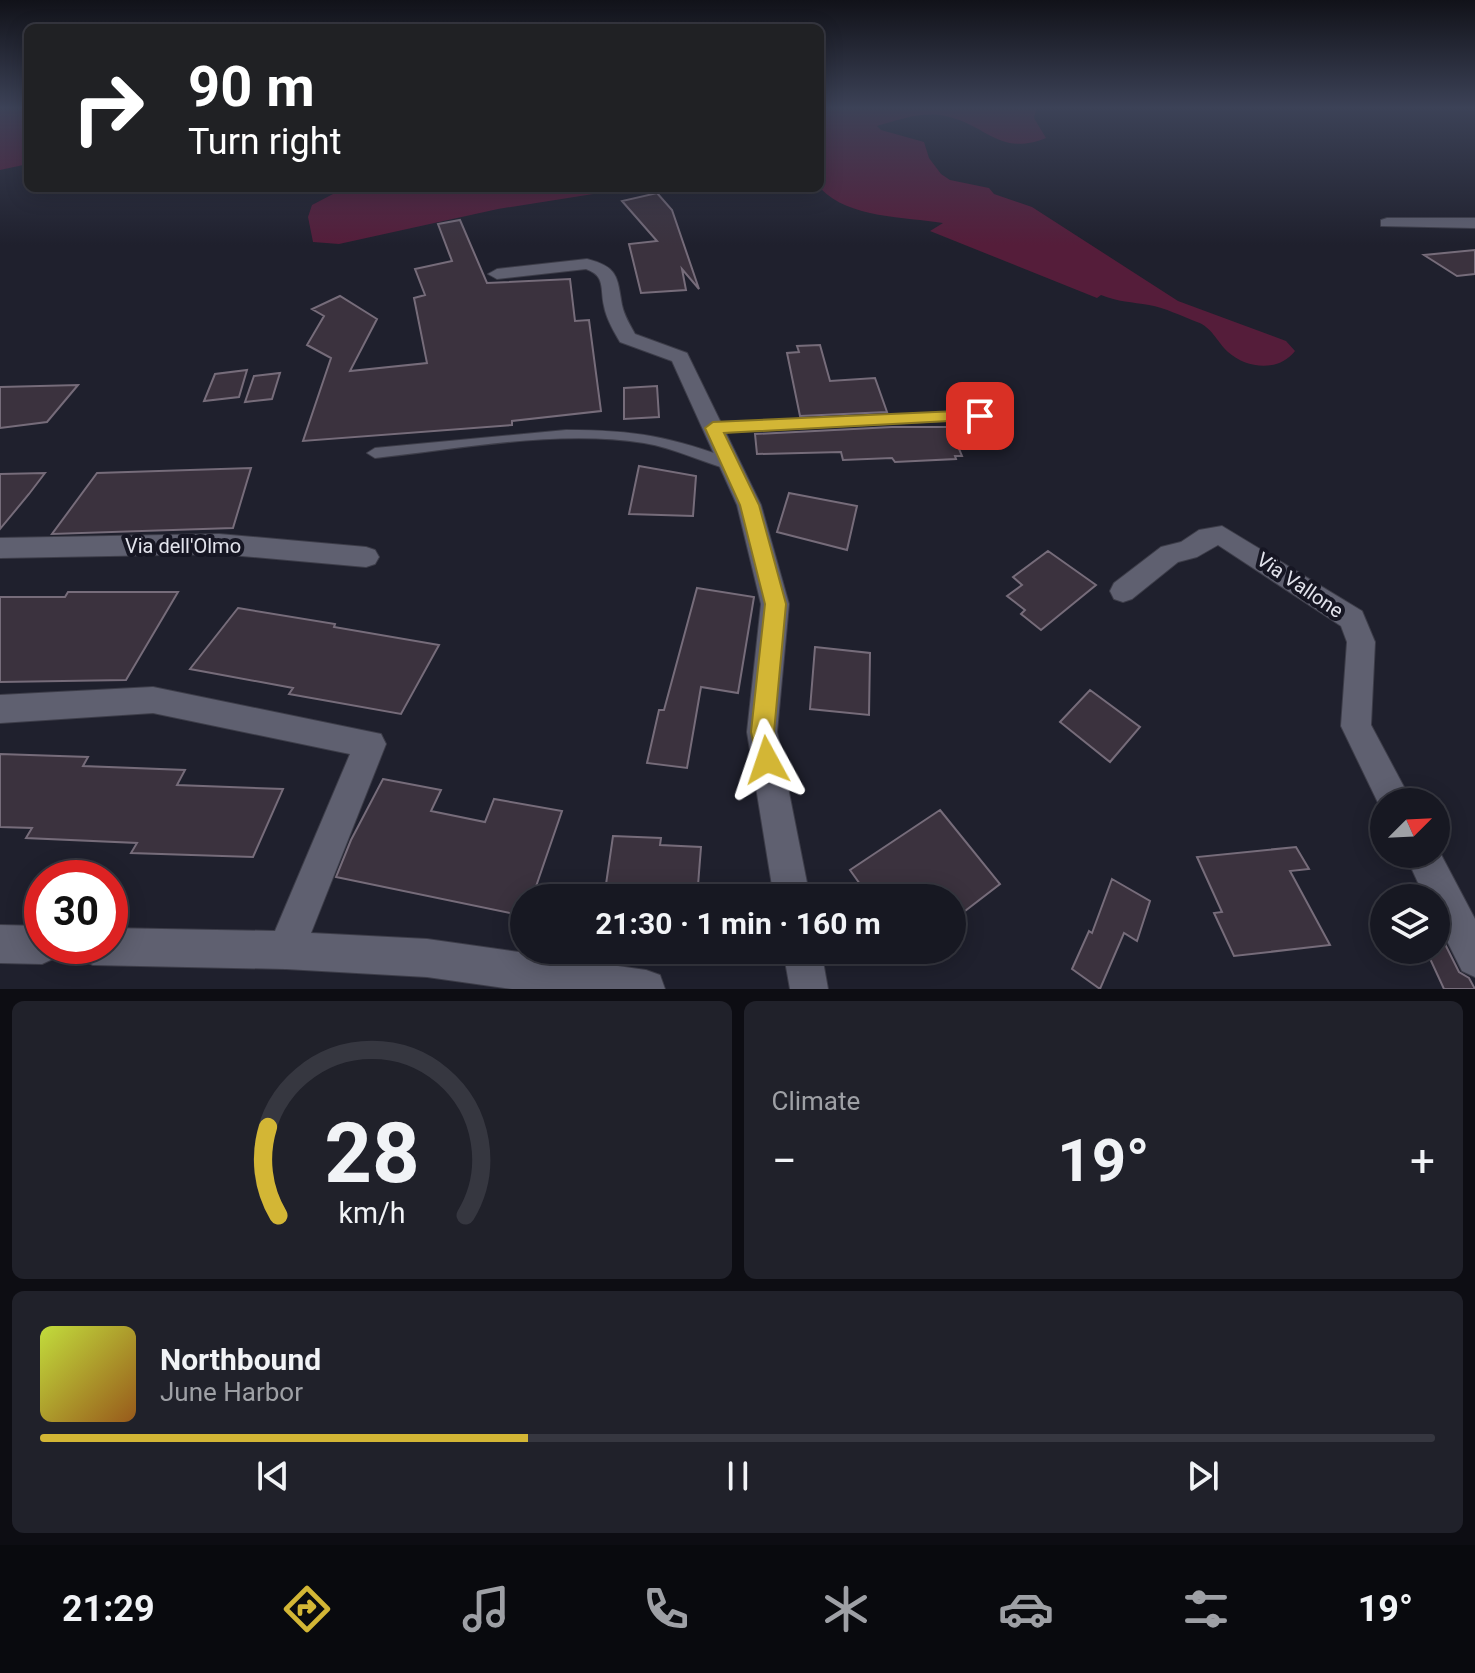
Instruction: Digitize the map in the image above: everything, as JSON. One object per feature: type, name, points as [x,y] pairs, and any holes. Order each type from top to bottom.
[{"type":"street","points":[[1387,223],[1475,223]]},
{"type":"street","points":[[497,274],[587,264],[602,269],[611,282],[613,308],[627,338],[680,357],[749,505],[775,604],[762,732],[789,884]]},
{"type":"street","name":"Via Vallone","points":[[1123,591],[1170,554],[1188,550],[1208,537],[1222,535],[1352,619],[1361,642],[1356,726],[1388,788]]},
{"type":"street","name":"Via dell'Olmo","points":[[0,548],[219,544],[366,557]]},
{"type":"street","points":[[0,709],[153,700],[370,744],[286,950]]},
{"type":"street","points":[[1429,868],[1475,958]]},
{"type":"street","points":[[0,944],[24,945]]},
{"type":"street","points":[[128,947],[286,950],[427,958],[646,989]]},
{"type":"street","points":[[805,964],[809,989]]},
{"type":"lane","points":[[713,428],[980,416]]},
{"type":"lane","points":[[375,453],[560,436],[622,436],[673,443],[731,465]]},
{"type":"shaded area","points":[[0,153],[24,153],[24,165],[0,170]]},
{"type":"shaded area","points":[[824,153],[927,153],[941,174],[950,180],[989,188],[994,194],[1032,207],[1178,301],[1286,341],[1295,351],[1272,365],[1253,365],[1228,352],[1207,327],[1173,312],[1101,295],[1097,298],[930,231],[943,223],[878,215],[847,206],[824,192]]},
{"type":"shaded area","points":[[606,192],[498,209],[339,244],[313,242],[308,217],[312,205],[333,194]]},
{"type":"building","points":[[657,193],[672,210],[699,289],[682,269],[686,290],[641,293],[629,244],[657,241],[622,201]]},
{"type":"building","points":[[460,220],[487,283],[570,279],[575,321],[589,320],[601,411],[512,421],[512,425],[303,441],[331,358],[307,345],[324,316],[312,309],[340,296],[377,319],[350,371],[427,363],[414,298],[425,295],[415,269],[452,261],[438,224]]},
{"type":"building","points":[[1475,250],[1475,274],[1457,276],[1424,255]]},
{"type":"building","points":[[820,345],[830,381],[875,378],[887,412],[800,416],[787,353],[799,352],[797,346]]},
{"type":"building","points":[[247,370],[239,397],[204,401],[215,374]]},
{"type":"building","points":[[280,373],[272,399],[245,402],[254,376]]},
{"type":"building","points":[[78,385],[47,422],[0,428],[0,387]]},
{"type":"building","points":[[657,386],[659,417],[624,419],[624,388]]},
{"type":"building","points":[[950,427],[962,456],[955,456],[956,459],[895,462],[892,458],[843,460],[841,452],[757,454],[755,434]]},
{"type":"building","points":[[639,466],[696,476],[693,516],[629,514]]},
{"type":"building","points":[[251,468],[233,528],[52,534],[97,473]]},
{"type":"building","points":[[45,473],[29,494],[0,529],[0,474]]},
{"type":"building","points":[[789,493],[857,506],[847,550],[777,532]]},
{"type":"building","points":[[1048,551],[1096,585],[1041,630],[1021,614],[1025,610],[1007,596],[1022,585],[1013,577]]},
{"type":"building","points":[[697,588],[754,597],[738,693],[701,687],[687,768],[647,763],[659,710],[664,710]]},
{"type":"building","points":[[68,592],[178,592],[126,680],[0,682],[0,597],[65,597]]},
{"type":"building","points":[[238,608],[439,645],[401,714],[289,694],[293,688],[190,669]]},
{"type":"building","points":[[815,647],[870,653],[869,715],[810,709]]},
{"type":"building","points":[[1090,690],[1140,727],[1110,762],[1060,722]]},
{"type":"building","points":[[0,754],[88,757],[83,766],[185,770],[177,785],[283,789],[253,857],[131,853],[137,843],[26,838],[32,828],[0,827]]},
{"type":"building","points":[[383,779],[441,790],[431,811],[485,822],[494,799],[562,811],[537,884],[510,884],[510,913],[336,877],[351,840]]},
{"type":"building","points":[[940,810],[1000,884],[966,910],[966,884],[860,884],[850,870]]},
{"type":"building","points":[[613,836],[661,838],[660,845],[701,847],[698,884],[606,884]]},
{"type":"building","points":[[1296,847],[1309,869],[1290,871],[1330,945],[1234,956],[1214,913],[1222,912],[1197,857]]},
{"type":"building","points":[[1112,879],[1150,901],[1137,941],[1124,933],[1100,989],[1072,969],[1089,931],[1092,933]]},
{"type":"building","points":[[1450,954],[1459,972],[1469,978],[1475,989],[1444,989],[1432,964],[1450,964]]},
{"type":"route","points":[[767,760],[762,732],[775,604],[749,505],[713,428],[980,416]]}]
